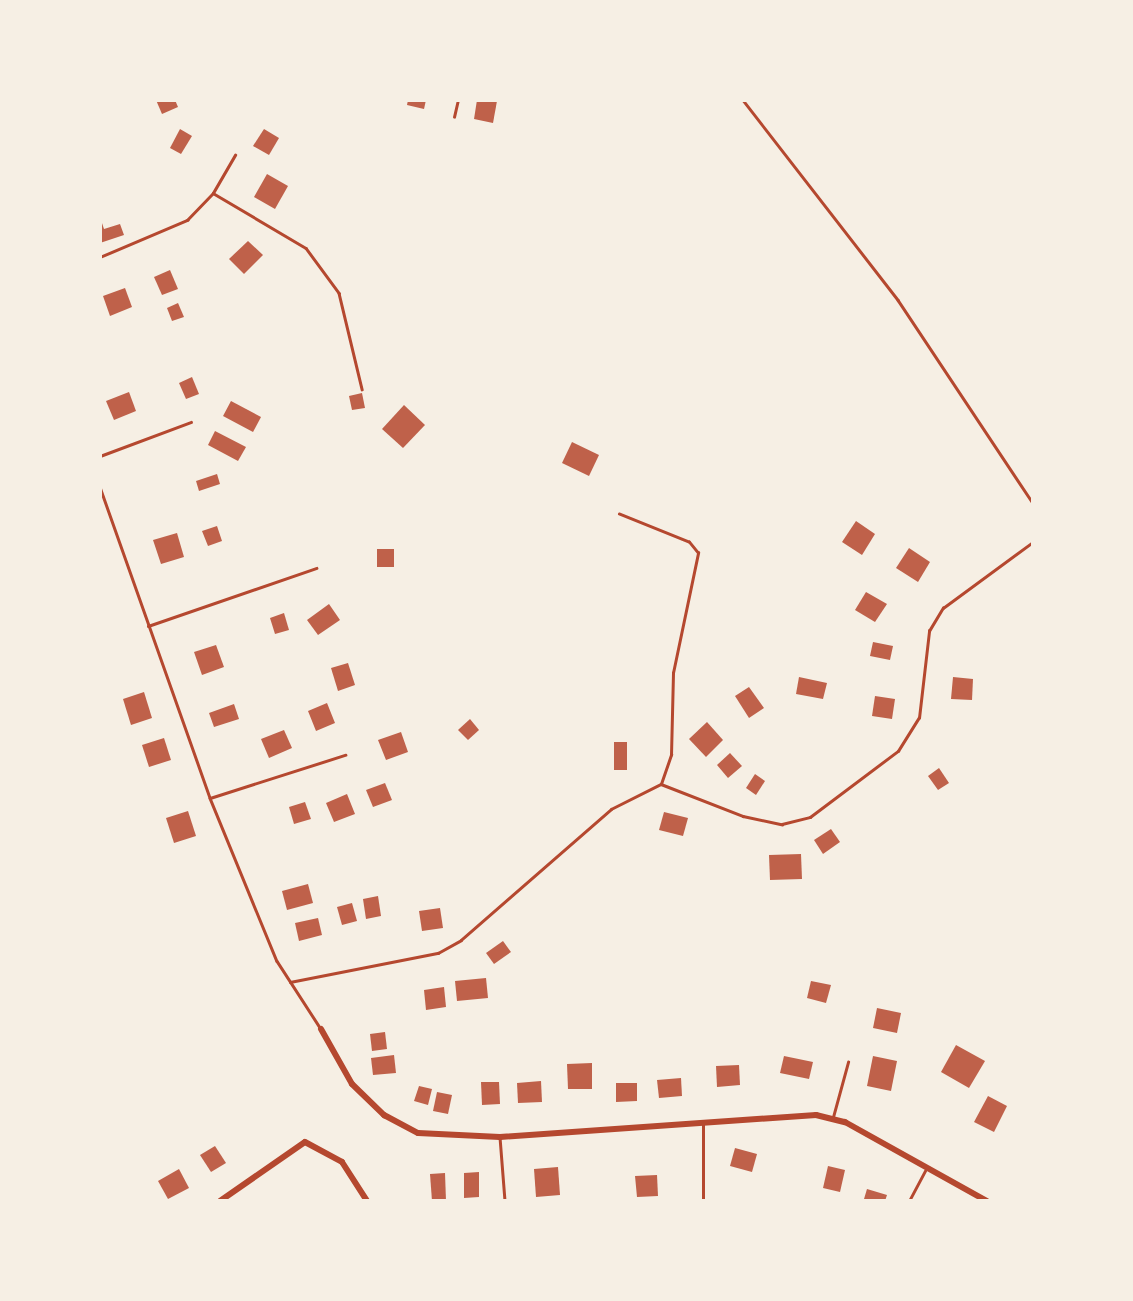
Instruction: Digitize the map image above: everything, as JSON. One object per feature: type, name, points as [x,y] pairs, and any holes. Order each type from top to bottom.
[{"type":"street","points":[[321,1029],[352,1084],[402,1127],[437,1138],[500,1137],[833,1117],[925,1171],[987,1201]]},
{"type":"street","points":[[220,1201],[305,1142],[342,1162],[368,1201]]},
{"type":"lane","points":[[454,117],[458,100]]},
{"type":"lane","points":[[743,100],[898,300],[1033,503]]},
{"type":"lane","points":[[100,257],[160,236],[213,193],[235,155]]},
{"type":"lane","points":[[213,193],[306,248],[338,293],[362,389]]},
{"type":"lane","points":[[100,456],[191,422]]},
{"type":"lane","points":[[100,487],[210,798],[290,982],[321,1029]]},
{"type":"lane","points":[[290,982],[438,953],[461,940],[611,809],[661,784],[671,755],[673,673],[698,553],[689,542],[619,514]]},
{"type":"lane","points":[[661,784],[743,816],[782,824],[810,817],[898,751],[919,718],[929,631],[943,608],[1033,542]]},
{"type":"lane","points":[[148,626],[316,568]]},
{"type":"lane","points":[[210,798],[345,755]]},
{"type":"lane","points":[[833,1117],[848,1062]]},
{"type":"lane","points":[[703,1123],[703,1201]]},
{"type":"lane","points":[[500,1137],[505,1201]]},
{"type":"lane","points":[[909,1201],[925,1171]]},
{"type":"building","points":[[156,100],[175,100],[178,107],[162,114]]},
{"type":"building","points":[[408,100],[426,100],[424,109],[407,105]]},
{"type":"building","points":[[477,100],[497,101],[493,123],[474,119]]},
{"type":"building","points":[[180,129],[192,136],[181,154],[170,148]]},
{"type":"building","points":[[264,129],[279,138],[269,155],[253,146]]},
{"type":"building","points":[[267,174],[288,186],[275,209],[254,197]]},
{"type":"building","points":[[100,217],[104,229],[120,224],[124,235],[100,243]]},
{"type":"building","points":[[248,241],[263,255],[244,274],[229,259]]},
{"type":"building","points":[[170,270],[178,289],[162,295],[154,277]]},
{"type":"building","points":[[125,288],[132,307],[110,316],[103,296]]},
{"type":"building","points":[[178,303],[184,317],[172,321],[167,308]]},
{"type":"building","points":[[192,377],[199,394],[186,399],[179,383]]},
{"type":"building","points":[[129,392],[136,411],[114,420],[106,401]]},
{"type":"building","points":[[362,393],[365,408],[352,410],[349,396]]},
{"type":"building","points":[[231,401],[261,417],[253,432],[223,416]]},
{"type":"building","points":[[404,405],[425,425],[403,448],[382,429]]},
{"type":"building","points":[[215,431],[246,447],[238,461],[208,445]]},
{"type":"building","points":[[572,442],[599,455],[589,476],[562,463]]},
{"type":"building","points":[[217,474],[220,484],[199,491],[196,481]]},
{"type":"building","points":[[856,521],[875,534],[862,555],[842,542]]},
{"type":"building","points":[[217,526],[222,541],[208,546],[202,531]]},
{"type":"building","points":[[177,533],[184,557],[161,564],[153,540]]},
{"type":"building","points":[[909,548],[930,562],[918,582],[896,568]]},
{"type":"building","points":[[377,549],[394,549],[394,567],[377,567]]},
{"type":"building","points":[[866,592],[887,604],[875,622],[855,610]]},
{"type":"building","points":[[329,604],[340,620],[318,635],[307,620]]},
{"type":"building","points":[[284,613],[289,630],[275,634],[270,618]]},
{"type":"building","points":[[873,642],[893,646],[890,660],[870,656]]},
{"type":"building","points":[[216,645],[224,667],[202,675],[194,652]]},
{"type":"building","points":[[348,663],[355,685],[338,691],[331,668]]},
{"type":"building","points":[[799,677],[827,683],[823,699],[796,694]]},
{"type":"building","points":[[953,677],[973,679],[972,700],[951,699]]},
{"type":"building","points":[[749,687],[764,708],[749,718],[735,696]]},
{"type":"building","points":[[144,692],[152,718],[131,725],[123,699]]},
{"type":"building","points":[[875,696],[895,699],[892,719],[872,716]]},
{"type":"building","points":[[327,703],[335,723],[316,731],[308,711]]},
{"type":"building","points":[[234,704],[239,719],[214,727],[209,713]]},
{"type":"building","points":[[470,719],[479,730],[468,740],[458,730]]},
{"type":"building","points":[[707,722],[723,740],[706,757],[689,739]]},
{"type":"building","points":[[284,730],[292,748],[269,758],[261,739]]},
{"type":"building","points":[[401,732],[408,752],[386,760],[378,740]]},
{"type":"building","points":[[164,738],[171,760],[149,767],[142,745]]},
{"type":"building","points":[[614,742],[627,742],[627,770],[614,770]]},
{"type":"building","points":[[730,753],[742,766],[728,778],[717,765]]},
{"type":"building","points":[[939,768],[949,783],[938,790],[928,776]]},
{"type":"building","points":[[755,774],[765,781],[756,795],[746,788]]},
{"type":"building","points":[[385,783],[392,800],[373,807],[366,790]]},
{"type":"building","points":[[347,794],[355,814],[334,822],[326,803]]},
{"type":"building","points":[[305,802],[311,819],[294,824],[289,807]]},
{"type":"building","points":[[188,811],[196,836],[174,843],[166,818]]},
{"type":"building","points":[[664,812],[688,818],[683,836],[659,830]]},
{"type":"building","points":[[831,829],[840,842],[823,854],[814,840]]},
{"type":"building","points":[[801,854],[802,879],[770,880],[769,855]]},
{"type":"building","points":[[308,884],[313,903],[287,910],[282,891]]},
{"type":"building","points":[[378,896],[381,916],[366,919],[363,899]]},
{"type":"building","points":[[352,903],[357,921],[342,925],[337,907]]},
{"type":"building","points":[[440,908],[443,928],[422,931],[419,911]]},
{"type":"building","points":[[318,918],[322,935],[299,941],[295,923]]},
{"type":"building","points":[[503,941],[511,952],[494,964],[486,953]]},
{"type":"building","points":[[486,978],[488,998],[457,1001],[455,981]]},
{"type":"building","points":[[811,981],[831,985],[826,1003],[807,998]]},
{"type":"building","points":[[444,987],[446,1007],[426,1010],[424,990]]},
{"type":"building","points":[[877,1008],[901,1013],[897,1033],[873,1028]]},
{"type":"building","points":[[385,1032],[387,1049],[372,1051],[370,1034]]},
{"type":"building","points":[[956,1045],[985,1061],[969,1088],[941,1072]]},
{"type":"building","points":[[394,1055],[396,1073],[373,1075],[371,1058]]},
{"type":"building","points":[[784,1056],[813,1062],[809,1079],[780,1073]]},
{"type":"building","points":[[873,1056],[897,1061],[891,1091],[867,1086]]},
{"type":"building","points":[[592,1063],[592,1089],[568,1089],[567,1064]]},
{"type":"building","points":[[739,1065],[740,1085],[717,1087],[716,1066]]},
{"type":"building","points":[[681,1078],[682,1096],[659,1098],[657,1080]]},
{"type":"building","points":[[541,1081],[542,1102],[518,1103],[517,1083]]},
{"type":"building","points":[[481,1082],[499,1082],[500,1104],[482,1105]]},
{"type":"building","points":[[616,1083],[637,1083],[637,1101],[616,1102]]},
{"type":"building","points":[[419,1086],[432,1089],[428,1105],[414,1101]]},
{"type":"building","points":[[437,1092],[452,1095],[448,1114],[433,1111]]},
{"type":"building","points":[[988,1096],[1007,1106],[994,1132],[974,1122]]},
{"type":"building","points":[[215,1146],[226,1163],[211,1172],[200,1155]]},
{"type":"building","points":[[735,1148],[757,1154],[752,1172],[730,1166]]},
{"type":"building","points":[[828,1166],[845,1170],[840,1192],[823,1188]]},
{"type":"building","points":[[558,1167],[560,1195],[536,1197],[534,1169]]},
{"type":"building","points":[[179,1169],[189,1188],[168,1199],[158,1181]]},
{"type":"building","points":[[479,1172],[479,1197],[464,1198],[464,1173]]},
{"type":"building","points":[[445,1173],[446,1201],[432,1201],[430,1174]]},
{"type":"building","points":[[657,1175],[658,1196],[637,1197],[635,1176]]},
{"type":"building","points":[[867,1189],[887,1195],[885,1201],[864,1199]]}]
